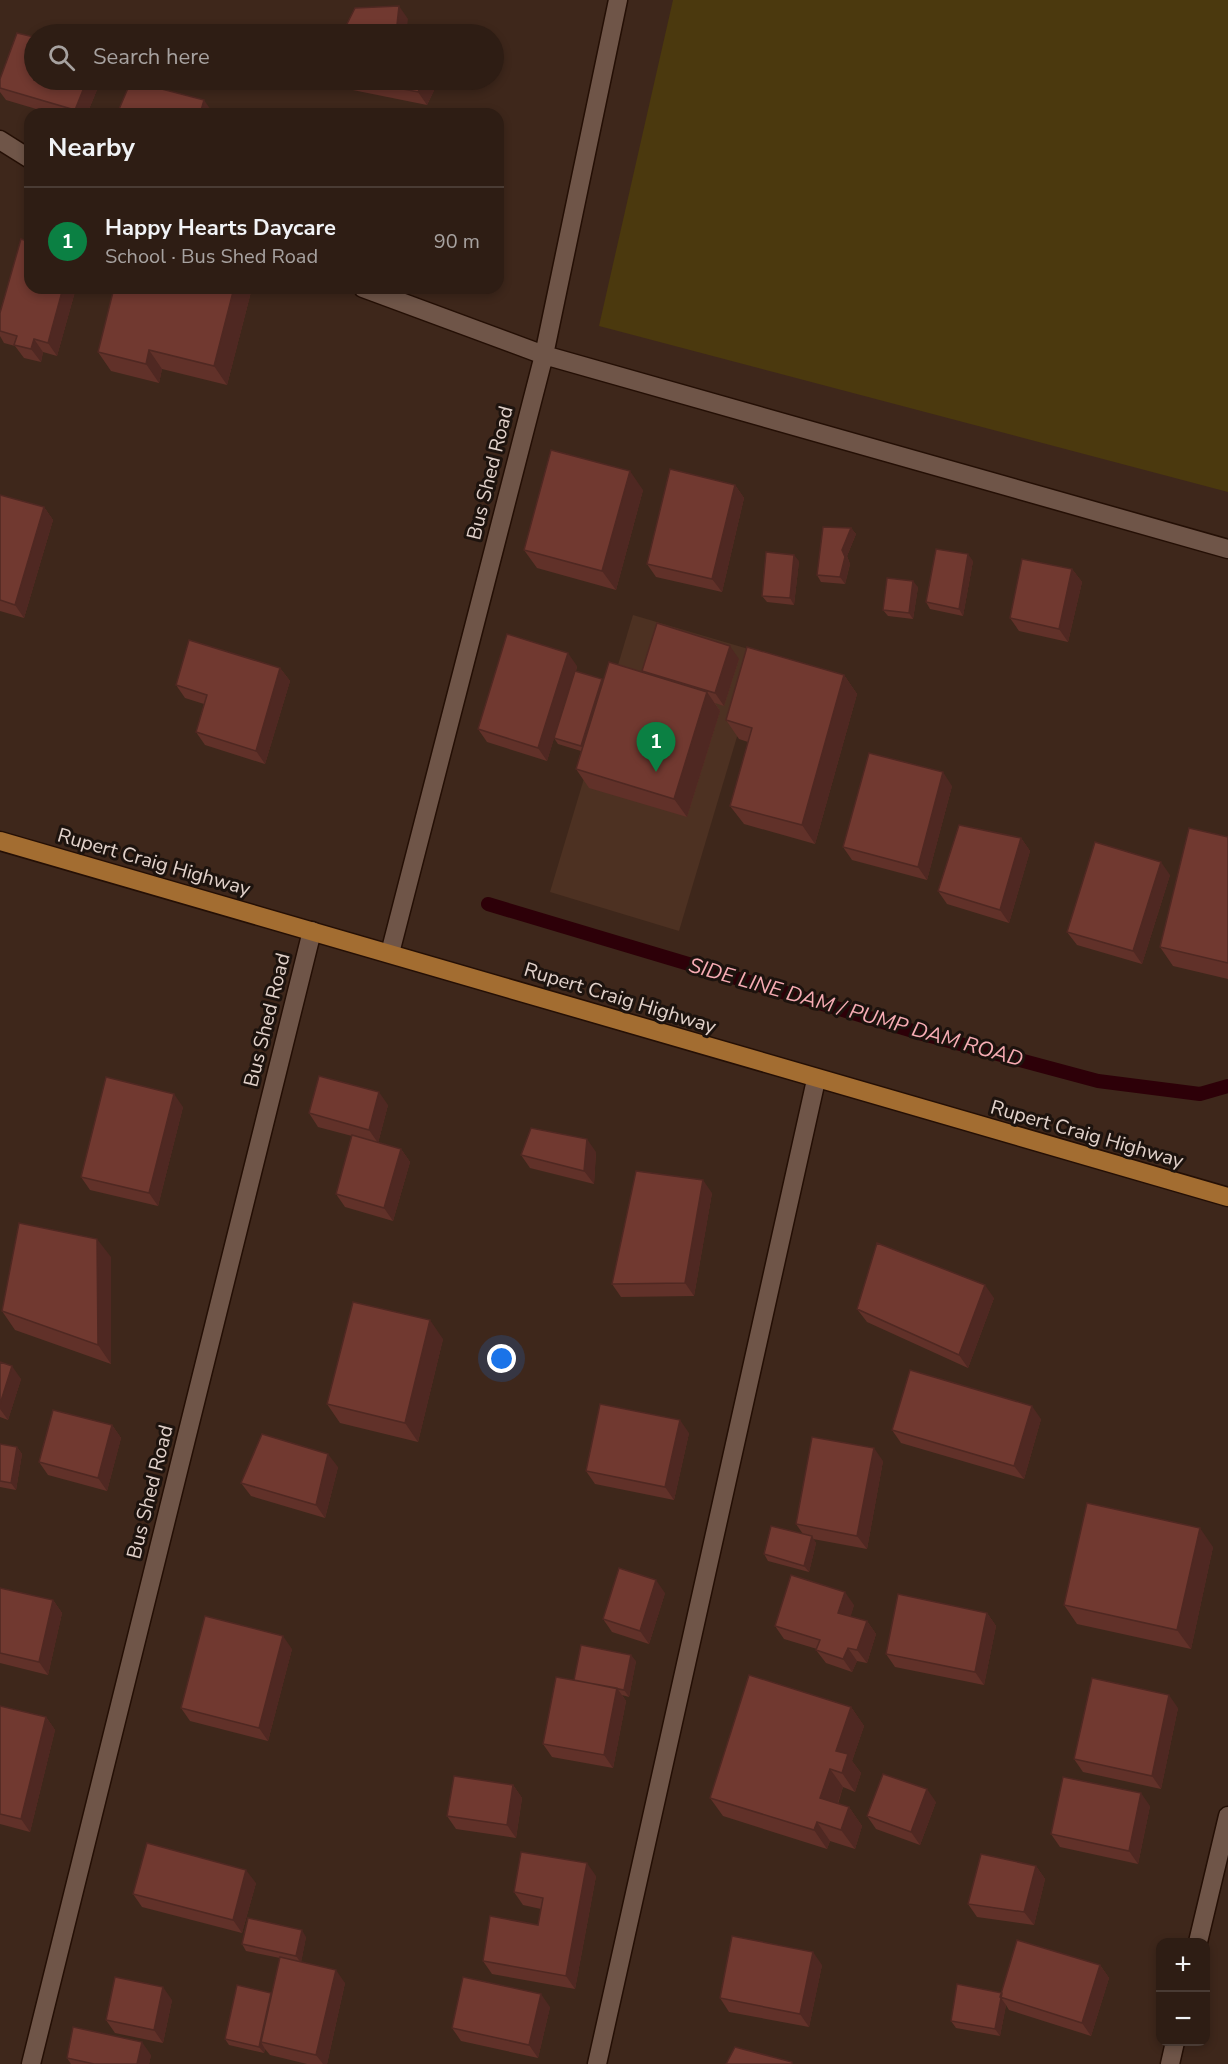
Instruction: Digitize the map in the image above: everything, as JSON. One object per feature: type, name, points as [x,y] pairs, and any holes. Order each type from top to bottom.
[{"type":"main road","name":"Rupert Craig Highway","points":[[0,841],[390,953],[816,1080],[1228,1197]]},
{"type":"street","name":"Bus Shed Road","points":[[390,953],[544,355],[618,0]]},
{"type":"street","points":[[0,140],[24,155]]},
{"type":"street","points":[[379,294],[544,355],[1228,549]]},
{"type":"street","name":"Bus Shed Road","points":[[31,2064],[312,931]]},
{"type":"street","points":[[597,2064],[816,1080]]},
{"type":"street","points":[[1199,1938],[1228,1816]]},
{"type":"street","points":[[1170,2064],[1174,2046]]},
{"type":"shaded area","points":[[673,0],[1228,0],[1228,492],[599,326]]},
{"type":"shaded area","points":[[633,615],[762,653],[679,931],[550,892]]},
{"type":"building","points":[[399,6],[397,24],[347,24],[355,8]]},
{"type":"building","points":[[17,33],[24,35],[24,90],[83,90],[76,108],[68,108],[0,88],[0,79]]},
{"type":"building","points":[[127,90],[166,90],[204,100],[202,108],[120,108]]},
{"type":"building","points":[[21,239],[24,240],[24,294],[61,294],[48,343],[34,339],[31,349],[14,345],[17,336],[0,331],[0,313]]},
{"type":"building","points":[[112,294],[232,294],[214,366],[149,350],[146,364],[98,352]]},
{"type":"building","points":[[551,450],[630,471],[602,571],[524,550]]},
{"type":"building","points":[[670,469],[735,485],[712,579],[647,564]]},
{"type":"building","points":[[0,495],[44,507],[15,605],[0,600]]},
{"type":"building","points":[[823,527],[851,528],[842,550],[845,557],[840,577],[817,575]]},
{"type":"building","points":[[936,549],[968,554],[959,609],[926,602]]},
{"type":"building","points":[[766,552],[794,555],[790,598],[762,596]]},
{"type":"building","points":[[1022,559],[1072,569],[1059,629],[1010,618]]},
{"type":"building","points":[[887,578],[913,581],[909,613],[883,610]]},
{"type":"building","points":[[657,623],[730,646],[715,693],[642,671]]},
{"type":"building","points":[[507,634],[568,653],[538,748],[478,729]]},
{"type":"building","points":[[189,640],[280,668],[256,751],[196,732],[207,695],[176,685]]},
{"type":"building","points":[[747,647],[844,675],[802,825],[730,806],[752,728],[726,720]]},
{"type":"building","points":[[609,662],[707,692],[674,799],[576,769]]},
{"type":"building","points":[[575,671],[602,679],[581,746],[554,738]]},
{"type":"building","points":[[869,753],[943,772],[918,867],[843,847]]},
{"type":"building","points":[[959,825],[1021,838],[1000,910],[938,891]]},
{"type":"building","points":[[1189,828],[1228,837],[1228,963],[1160,947]]},
{"type":"building","points":[[1095,842],[1161,862],[1133,951],[1067,932]]},
{"type":"building","points":[[319,1076],[379,1092],[369,1130],[309,1113]]},
{"type":"building","points":[[106,1077],[174,1094],[149,1193],[81,1177]]},
{"type":"building","points":[[531,1128],[587,1139],[584,1171],[521,1155]]},
{"type":"building","points":[[352,1135],[401,1149],[384,1208],[336,1194]]},
{"type":"building","points":[[636,1171],[703,1180],[685,1283],[612,1284]]},
{"type":"building","points":[[19,1223],[97,1239],[98,1345],[2,1311]]},
{"type":"building","points":[[877,1243],[985,1285],[959,1355],[857,1309]]},
{"type":"building","points":[[353,1302],[430,1320],[405,1423],[327,1404]]},
{"type":"building","points":[[0,1362],[12,1366],[0,1404]]},
{"type":"building","points":[[910,1370],[1032,1406],[1014,1466],[892,1430]]},
{"type":"building","points":[[600,1404],[680,1420],[665,1487],[586,1471]]},
{"type":"building","points":[[53,1410],[112,1425],[98,1478],[39,1462]]},
{"type":"building","points":[[262,1434],[328,1454],[316,1505],[241,1483]]},
{"type":"building","points":[[812,1437],[874,1448],[857,1536],[796,1524]]},
{"type":"building","points":[[0,1444],[17,1447],[11,1483],[0,1481]]},
{"type":"building","points":[[1087,1503],[1200,1528],[1177,1630],[1064,1605]]},
{"type":"building","points":[[771,1526],[812,1536],[804,1566],[764,1554]]},
{"type":"building","points":[[619,1568],[656,1580],[640,1631],[603,1619]]},
{"type":"building","points":[[791,1575],[845,1592],[838,1613],[867,1621],[857,1650],[848,1648],[843,1659],[816,1650],[820,1640],[775,1626]]},
{"type":"building","points":[[0,1588],[53,1600],[39,1662],[0,1653]]},
{"type":"building","points":[[898,1594],[987,1613],[975,1672],[886,1654]]},
{"type":"building","points":[[205,1616],[283,1636],[259,1728],[181,1708]]},
{"type":"building","points":[[581,1645],[631,1655],[624,1690],[574,1680]]},
{"type":"building","points":[[749,1675],[851,1707],[836,1751],[848,1754],[842,1773],[830,1769],[820,1798],[849,1807],[841,1830],[817,1822],[814,1830],[710,1798]]},
{"type":"building","points":[[556,1677],[617,1688],[604,1755],[543,1744]]},
{"type":"building","points":[[1092,1678],[1169,1695],[1152,1776],[1074,1759]]},
{"type":"building","points":[[0,1706],[46,1717],[21,1819],[0,1814]]},
{"type":"building","points":[[883,1774],[927,1789],[911,1832],[867,1816]]},
{"type":"building","points":[[454,1776],[513,1785],[507,1825],[447,1816]]},
{"type":"building","points":[[1063,1777],[1141,1793],[1129,1851],[1051,1834]]},
{"type":"building","points":[[147,1843],[246,1870],[233,1920],[133,1894]]},
{"type":"building","points":[[521,1852],[587,1863],[566,1976],[483,1961],[490,1916],[538,1925],[543,1898],[514,1892]]},
{"type":"building","points":[[981,1854],[1036,1866],[1024,1912],[968,1904]]},
{"type":"building","points":[[248,1918],[302,1930],[296,1956],[242,1944]]},
{"type":"building","points":[[732,1936],[813,1952],[800,2014],[720,1998]]},
{"type":"building","points":[[1017,1940],[1100,1965],[1082,2023],[1000,1997]]},
{"type":"building","points":[[280,1957],[336,1970],[316,2055],[261,2042]]},
{"type":"building","points":[[115,1977],[163,1987],[154,2030],[106,2020]]},
{"type":"building","points":[[463,1977],[541,1994],[529,2045],[452,2028]]},
{"type":"building","points":[[957,1984],[1002,1993],[995,2029],[951,2021]]},
{"type":"building","points":[[237,1985],[271,1993],[259,2047],[225,2039]]},
{"type":"building","points":[[73,2027],[142,2042],[137,2064],[94,2064],[67,2058]]},
{"type":"building","points":[[735,2047],[792,2062],[792,2064],[726,2064]]},
{"type":"waterway","name":"SIDE LINE DAM / PUMP DAM ROAD","points":[[488,904],[923,1034],[1098,1081],[1200,1094],[1228,1086]]},
{"type":"place","name":"Happy Hearts Daycare","points":[[656,772]]}]
